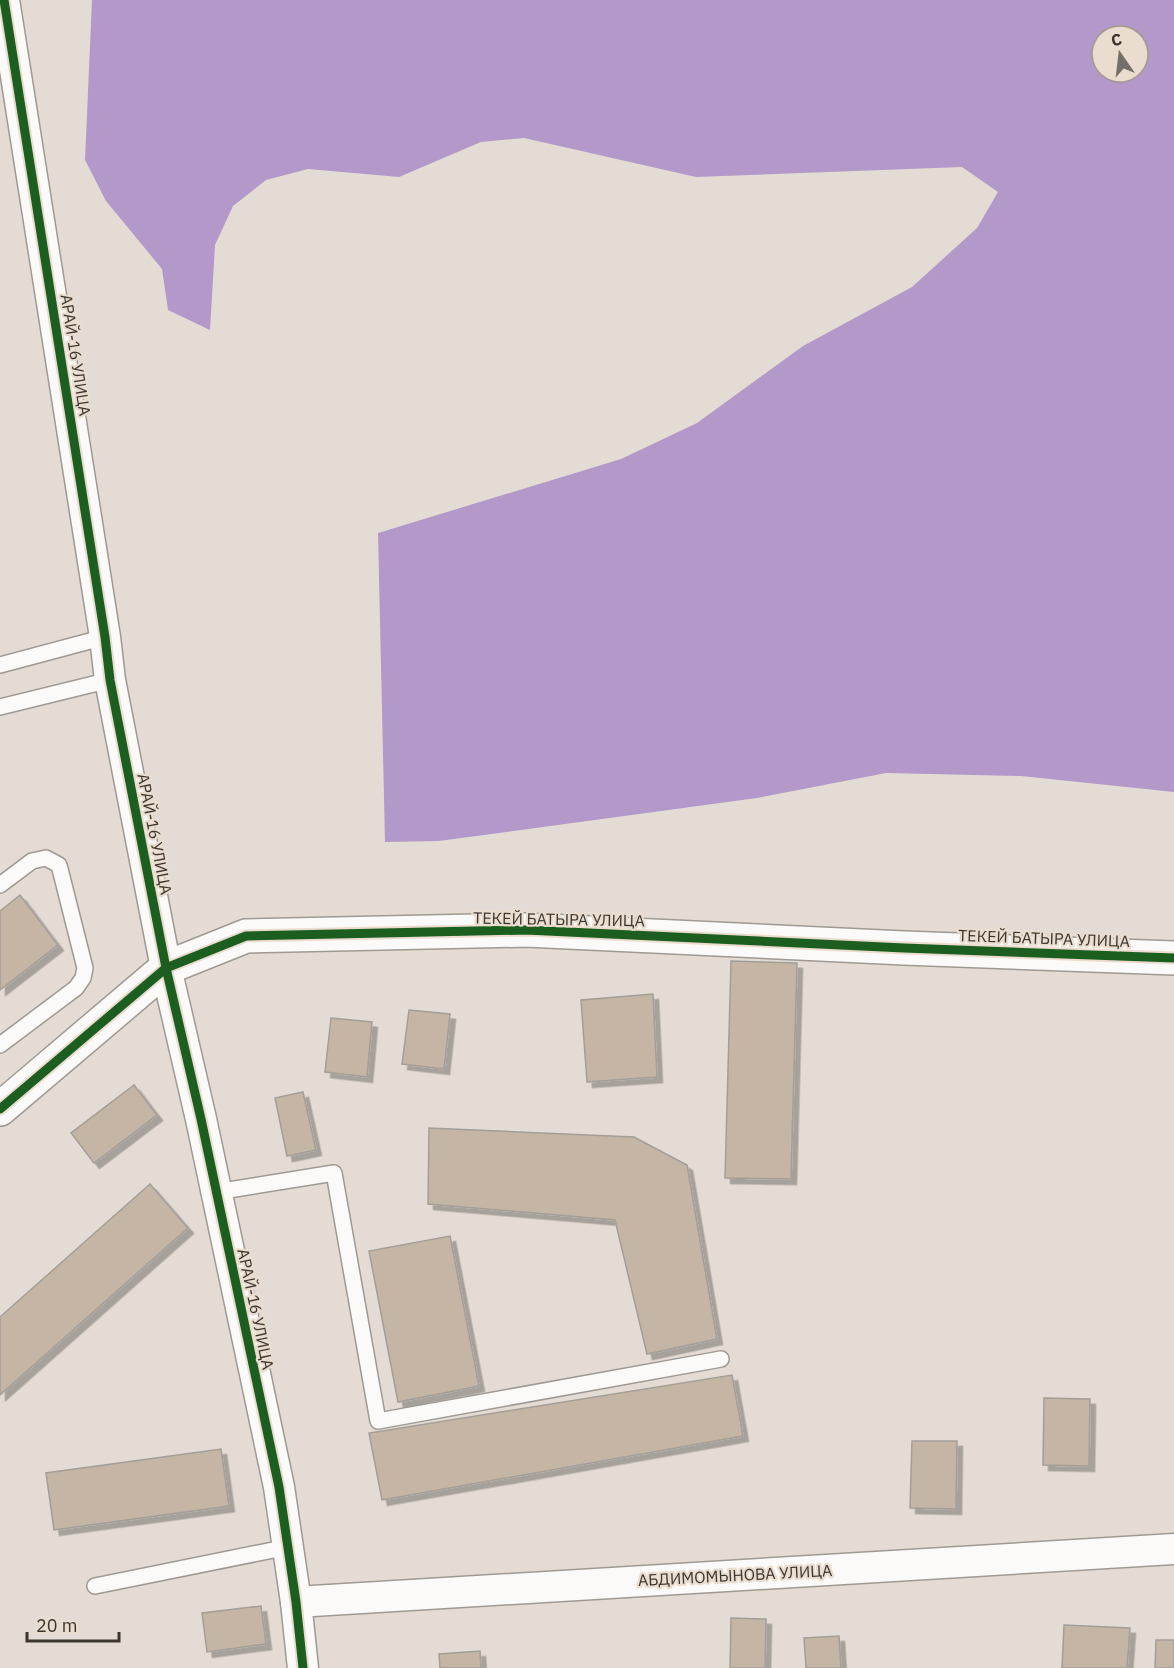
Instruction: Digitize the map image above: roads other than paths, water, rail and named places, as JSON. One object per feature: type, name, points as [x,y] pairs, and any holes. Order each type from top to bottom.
[{"type":"street","name":"АРАЙ-16 УЛИЦА","points":[[4,0],[110,680],[166,968],[279,1487],[303,1668]]},
{"type":"street","name":"ТЕКЕЙ БАТЫРА УЛИЦА","points":[[0,1109],[166,968],[246,936],[526,930],[893,948],[1174,958]]},
{"type":"street","name":"АБДИМОМЫНОВА УЛИЦА","points":[[296,1602],[1174,1549]]},
{"type":"lane","points":[[0,665],[105,637]]},
{"type":"lane","points":[[0,707],[110,680]]},
{"type":"lane","points":[[0,885],[32,861],[46,858],[59,865],[85,968],[83,978],[76,988],[0,1046]]},
{"type":"lane","points":[[216,1192],[334,1173],[378,1421],[722,1359]]},
{"type":"lane","points":[[95,1586],[288,1547]]}]
